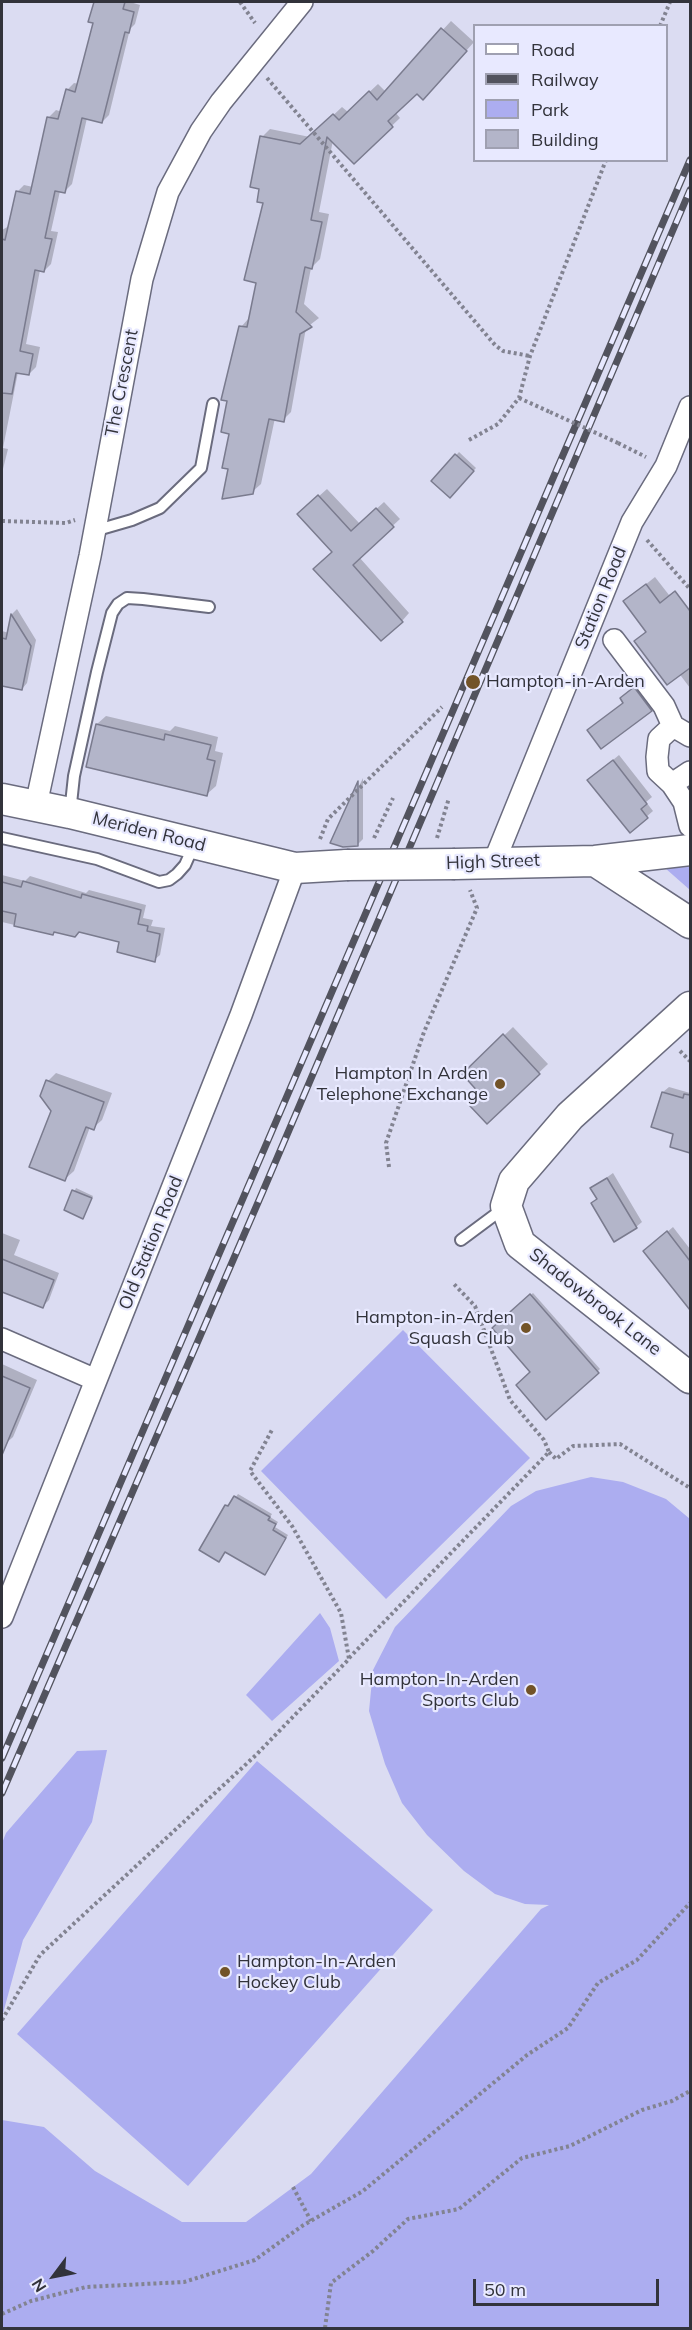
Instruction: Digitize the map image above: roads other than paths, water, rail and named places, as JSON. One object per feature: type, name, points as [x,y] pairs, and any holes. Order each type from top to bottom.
[{"type":"main road","name":"Meriden Road","points":[[2,800],[70,813],[194,843],[306,858]]},
{"type":"main road","name":"High Street","points":[[306,858],[347,865],[465,858],[595,861],[690,850]]},
{"type":"main road","points":[[595,861],[690,923]]},
{"type":"main road","points":[[506,1206],[514,1181],[570,1116],[690,1007]]},
{"type":"main road","name":"Shadowbrook Lane","points":[[506,1206],[520,1244],[690,1378]]},
{"type":"street","name":"The Crescent","points":[[36,806],[96,520],[142,279],[168,192],[201,131],[302,2]]},
{"type":"street","name":"Station Road","points":[[465,858],[632,522],[666,466],[690,407]]},
{"type":"street","points":[[614,640],[682,731],[659,739],[658,771],[672,784],[684,802],[690,826]]},
{"type":"street","points":[[672,784],[690,772]]},
{"type":"street","name":"Old Station Road","points":[[2,1617],[241,1015],[306,858]]},
{"type":"street","points":[[2,1339],[96,1380]]},
{"type":"lane","points":[[96,520],[132,520],[160,508],[201,468],[213,404]]},
{"type":"lane","points":[[70,813],[75,777],[112,613],[127,598],[208,607]]},
{"type":"lane","points":[[2,838],[97,859],[159,882],[170,880],[177,874],[185,865],[194,843]]},
{"type":"lane","points":[[461,1240],[506,1206]]},
{"type":"railway","points":[[2,1758],[690,160]]},
{"type":"railway","points":[[2,1793],[263,1191],[690,190]]},
{"type":"place","name":"Hampton-in-Arden","points":[[473,682]]},
{"type":"place","name":"Hampton In Arden Telephone Exchange","points":[[500,1084]]},
{"type":"place","name":"Hampton-in-Arden Squash Club","points":[[526,1328]]},
{"type":"place","name":"Hampton-In-Arden Sports Club","points":[[531,1690]]},
{"type":"place","name":"Hampton-In-Arden Hockey Club","points":[[225,1972]]}]
